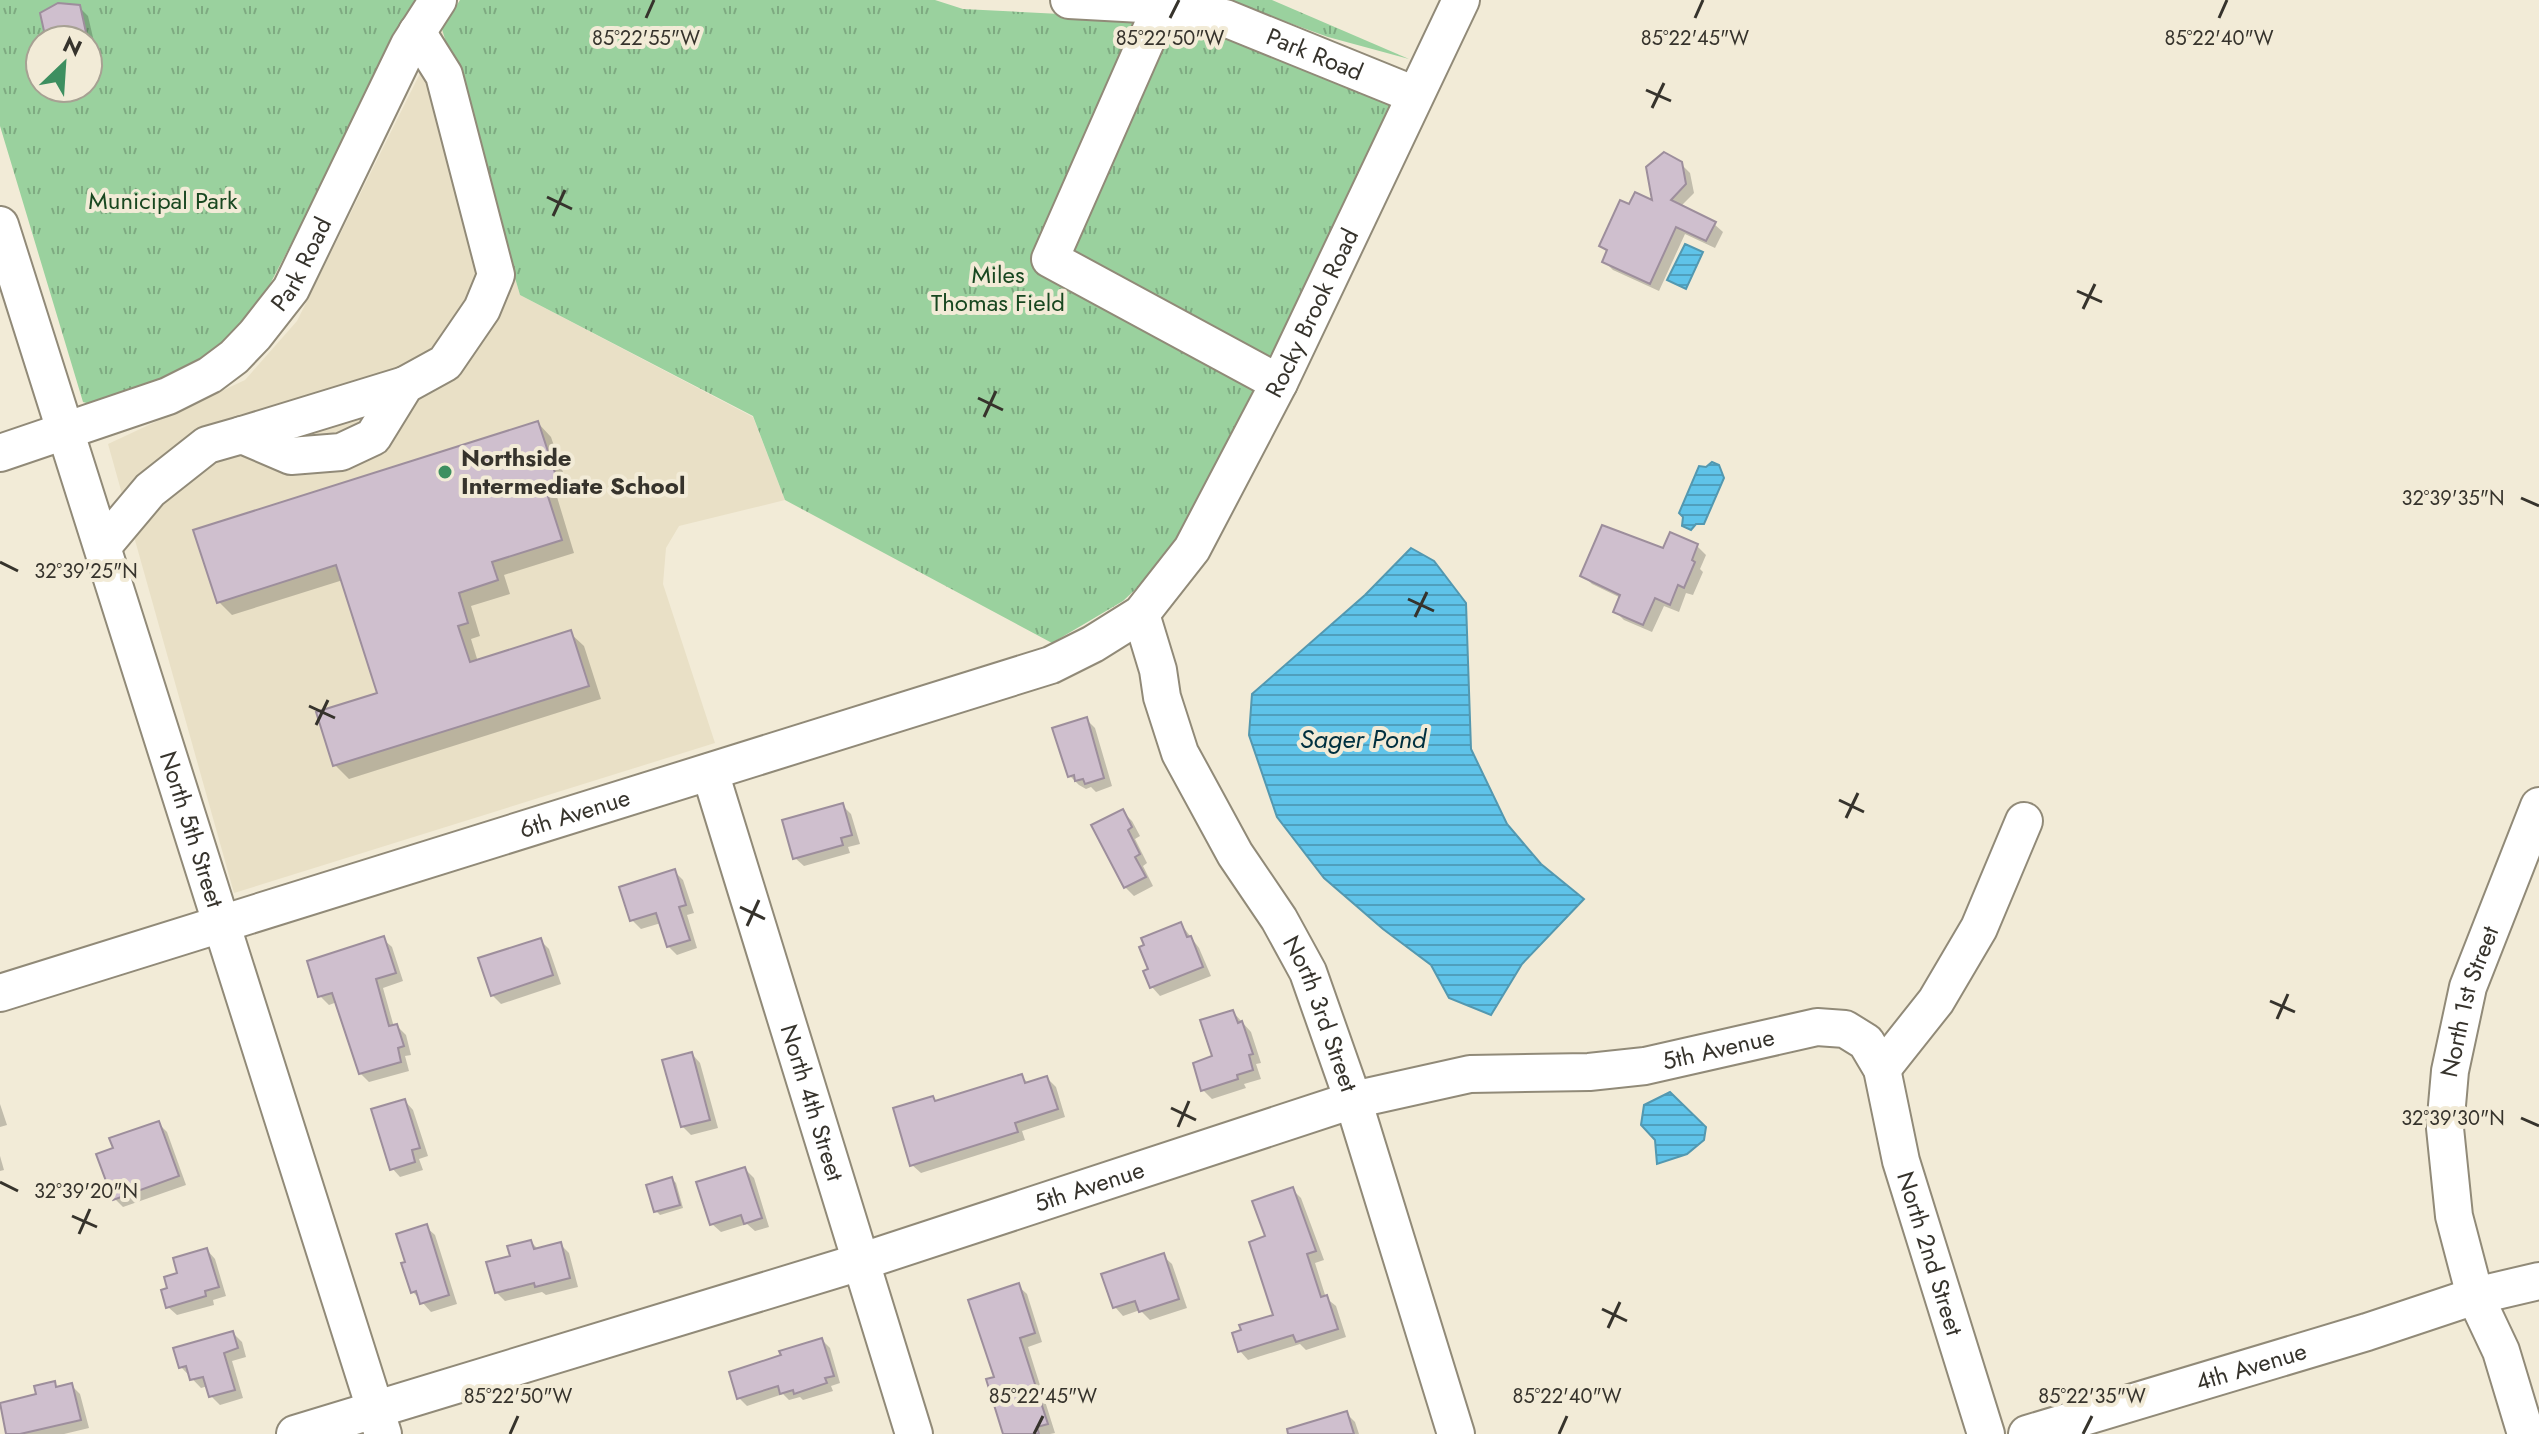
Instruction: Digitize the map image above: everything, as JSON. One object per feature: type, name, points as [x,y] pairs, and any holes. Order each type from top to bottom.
[{"type":"street","name":"Park Road","points":[[0,453],[168,396],[210,375],[234,357],[291,289],[340,183],[417,32],[438,0]]},
{"type":"street","name":"Park Road","points":[[1069,0],[1161,7],[1225,18],[1415,95]]},
{"type":"street","name":"Rocky Brook Road","points":[[1141,614],[1192,549],[1279,383],[1461,0]]},
{"type":"street","points":[[1161,7],[1050,259],[1279,383]]},
{"type":"street","points":[[103,546],[150,490],[207,445],[242,435],[291,456],[341,452],[373,437],[405,385],[445,363],[482,309],[496,275],[444,75],[417,32]]},
{"type":"street","name":"North 5th Street","points":[[0,225],[379,1421]]},
{"type":"street","name":"6th Avenue","points":[[0,993],[1051,665],[1093,644],[1141,614]]},
{"type":"street","name":"North 3rd Street","points":[[1141,614],[1180,753],[1235,854],[1279,919],[1308,972],[1353,1100],[1456,1434]]},
{"type":"street","name":"North 4th Street","points":[[710,772],[914,1434]]},
{"type":"street","name":"North 1st Street","points":[[2526,1434],[2501,1351],[2475,1296],[2454,1216],[2445,1128],[2450,1071],[2468,987],[2539,806]]},
{"type":"street","points":[[1882,1069],[1936,1001],[1979,928],[2024,821]]},
{"type":"street","name":"5th Avenue","points":[[295,1434],[379,1421],[1353,1100],[1470,1074],[1589,1072],[1645,1066],[1817,1027],[1845,1029],[1866,1042],[1882,1069]]},
{"type":"street","name":"North 2nd Street","points":[[1882,1069],[1901,1161],[1986,1434]]},
{"type":"street","name":"4th Avenue","points":[[2027,1434],[2367,1332],[2475,1296],[2539,1281]]},
{"type":"shaded area","name":"Northside Intermediate School","points":[[442,29],[520,295],[753,417],[785,500],[679,526],[666,548],[663,584],[715,743],[234,893],[108,444],[245,380],[297,321]]},
{"type":"green space","name":"Municipal Park","points":[[0,0],[419,0],[258,307],[237,338],[207,358],[145,388],[97,406],[83,402],[0,126]]},
{"type":"green space","name":"Miles Thomas Field","points":[[460,0],[935,0],[963,9],[1080,15],[1220,32],[1392,103],[1210,490],[1171,556],[1123,601],[1052,643],[785,500],[753,416],[520,295],[442,29]]},
{"type":"green space","points":[[1226,0],[1272,0],[1409,59],[1328,37]]},
{"type":"water","points":[[1685,244],[1703,252],[1686,289],[1667,280]]},
{"type":"water","points":[[1712,462],[1719,465],[1724,478],[1704,524],[1696,524],[1691,530],[1682,526],[1683,517],[1679,513],[1699,466],[1706,467]]},
{"type":"water","name":"Sager Pond","points":[[1411,548],[1434,561],[1466,603],[1471,749],[1507,824],[1541,864],[1584,899],[1522,964],[1491,1015],[1449,998],[1431,965],[1324,878],[1277,817],[1249,735],[1252,694],[1365,595]]},
{"type":"water","points":[[1670,1092],[1706,1127],[1704,1140],[1687,1154],[1657,1164],[1655,1140],[1641,1125],[1644,1105]]},
{"type":"building","points":[[58,3],[80,5],[84,24],[42,24],[40,13]]},
{"type":"building","points":[[1664,152],[1682,162],[1686,184],[1671,200],[1716,222],[1706,241],[1676,227],[1650,284],[1602,262],[1607,250],[1599,246],[1620,200],[1629,204],[1635,192],[1652,200],[1646,167]]},
{"type":"building","points":[[538,421],[557,479],[544,484],[562,540],[492,562],[498,580],[459,593],[468,623],[458,626],[470,662],[571,630],[589,686],[333,766],[316,712],[377,693],[336,565],[217,603],[193,530]]},
{"type":"building","points":[[1602,525],[1663,548],[1670,532],[1698,544],[1692,560],[1695,562],[1684,588],[1678,585],[1670,605],[1655,598],[1643,625],[1613,612],[1620,595],[1580,576]]},
{"type":"building","points":[[1087,717],[1104,778],[1085,784],[1083,779],[1075,781],[1074,775],[1068,777],[1052,728]]},
{"type":"building","points":[[843,803],[852,835],[841,838],[843,845],[793,859],[782,820]]},
{"type":"building","points":[[1123,809],[1132,827],[1128,830],[1140,854],[1135,857],[1146,877],[1124,888],[1091,825]]},
{"type":"building","points":[[675,869],[686,905],[679,907],[690,940],[667,947],[656,913],[630,921],[619,887]]},
{"type":"building","points":[[1181,922],[1187,937],[1191,936],[1203,967],[1150,988],[1143,971],[1148,969],[1139,947],[1144,945],[1141,938]]},
{"type":"building","points":[[384,936],[396,973],[376,979],[389,1026],[397,1024],[404,1046],[398,1048],[401,1062],[359,1074],[332,993],[318,997],[307,961]]},
{"type":"building","points":[[541,938],[553,975],[491,996],[478,958]]},
{"type":"building","points":[[1233,1010],[1238,1023],[1242,1021],[1253,1054],[1249,1055],[1253,1070],[1237,1075],[1238,1079],[1201,1091],[1193,1063],[1212,1056],[1200,1020]]},
{"type":"building","points":[[692,1052],[710,1120],[681,1127],[662,1060]]},
{"type":"building","points":[[1022,1074],[1025,1083],[1047,1076],[1058,1109],[1015,1123],[1018,1132],[910,1166],[893,1108],[933,1096],[935,1101]]},
{"type":"building","points":[[405,1099],[420,1148],[412,1150],[415,1162],[390,1170],[371,1109]]},
{"type":"building","points":[[159,1121],[179,1176],[113,1200],[96,1154],[113,1148],[109,1138]]},
{"type":"building","points":[[745,1167],[762,1218],[744,1224],[741,1215],[710,1225],[696,1182]]},
{"type":"building","points":[[672,1177],[680,1205],[654,1212],[646,1185]]},
{"type":"building","points":[[1293,1187],[1316,1251],[1307,1254],[1321,1297],[1327,1295],[1338,1329],[1296,1342],[1293,1335],[1238,1352],[1232,1333],[1241,1330],[1239,1325],[1273,1315],[1249,1242],[1265,1236],[1252,1201]]},
{"type":"building","points":[[427,1224],[449,1295],[420,1304],[416,1291],[411,1293],[396,1234]]},
{"type":"building","points":[[531,1240],[534,1249],[561,1242],[570,1278],[495,1293],[486,1262],[510,1256],[507,1246]]},
{"type":"building","points":[[207,1248],[219,1287],[205,1291],[206,1296],[166,1308],[161,1290],[167,1288],[164,1277],[177,1273],[173,1258]]},
{"type":"building","points":[[1164,1253],[1179,1299],[1139,1312],[1135,1301],[1113,1308],[1101,1274]]},
{"type":"building","points":[[1019,1283],[1035,1333],[1020,1338],[1048,1424],[1037,1427],[1039,1434],[1003,1434],[986,1379],[994,1377],[968,1300]]},
{"type":"building","points":[[233,1331],[238,1348],[224,1353],[235,1390],[209,1397],[203,1377],[190,1380],[186,1366],[179,1368],[173,1348]]},
{"type":"building","points":[[822,1338],[834,1376],[825,1378],[827,1383],[794,1394],[793,1390],[780,1394],[778,1386],[737,1399],[729,1372],[781,1355],[779,1351]]},
{"type":"building","points":[[55,1381],[56,1387],[72,1383],[81,1420],[20,1434],[6,1434],[0,1403],[36,1394],[34,1386]]},
{"type":"building","points":[[1347,1411],[1354,1434],[1288,1434],[1287,1429]]},
{"type":"place","name":"Northside Intermediate School","points":[[445,472]]}]
